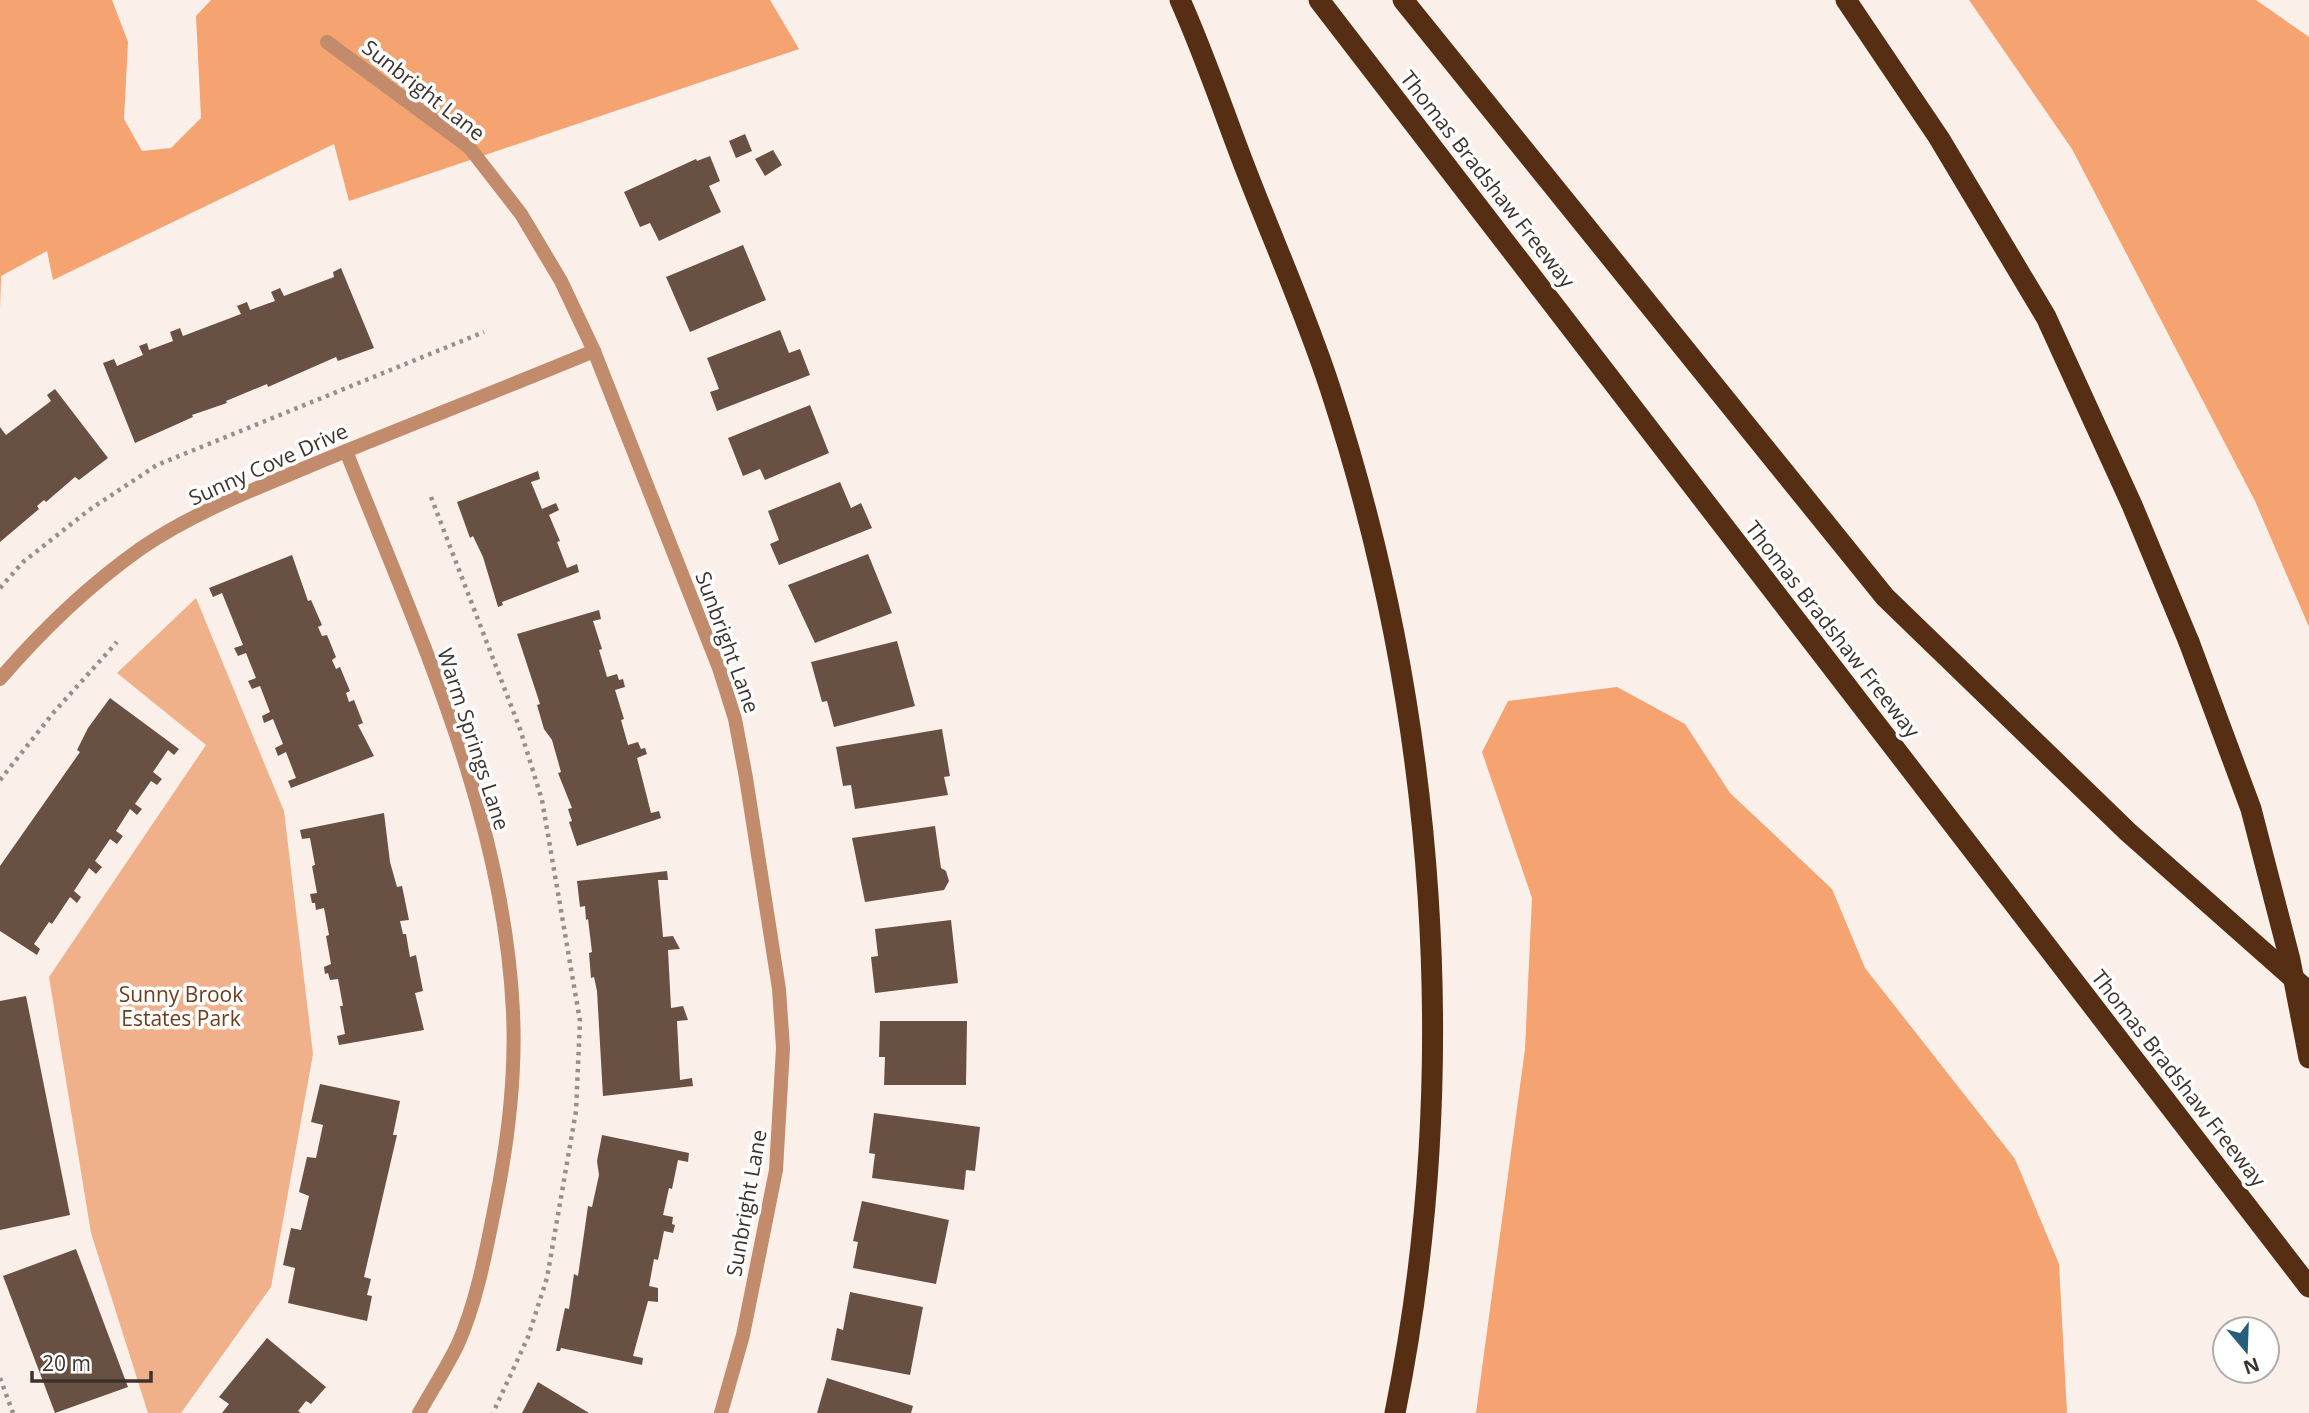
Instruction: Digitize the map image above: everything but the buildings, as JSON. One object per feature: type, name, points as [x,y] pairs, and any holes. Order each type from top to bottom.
[{"type":"highway","points":[[1180,0],[1287,270],[1330,388],[1380,569],[1413,749],[1427,880],[1431,1002],[1428,1131],[1423,1232],[1395,1413]]},
{"type":"highway","name":"Thomas Bradshaw Freeway","points":[[1319,0],[2309,1287]]},
{"type":"highway","points":[[1403,0],[1885,597],[2128,832],[2309,992]]},
{"type":"highway","points":[[1846,0],[1939,138],[2046,317],[2132,505],[2189,642],[2251,809],[2290,960],[2309,1059]]},
{"type":"street","name":"Sunbright Lane","points":[[327,42],[469,147],[521,214],[561,281],[594,351],[719,668],[735,719],[779,989],[783,1048],[776,1170],[743,1335],[721,1413]]},
{"type":"street","name":"Sunny Cove Drive","points":[[0,678],[81,595],[142,548],[212,510],[594,351]]},
{"type":"street","name":"Warm Springs Lane","points":[[346,452],[449,717],[476,799],[499,901],[513,1011],[513,1094],[501,1178],[484,1262],[458,1342],[419,1413]]},
{"type":"path","points":[[0,589],[23,562],[89,510],[157,465],[484,332]]},
{"type":"path","points":[[0,780],[54,712],[117,642]]},
{"type":"path","points":[[0,1378],[13,1413]]},
{"type":"green space","name":"Sunny Brook Estates Park","points":[[196,598],[284,811],[313,1054],[271,1287],[181,1413],[148,1413],[91,1233],[49,977],[206,745],[117,673]]},
{"type":"shaded area","points":[[0,0],[112,0],[128,42],[124,119],[142,151],[171,148],[201,118],[196,16],[211,0],[770,0],[799,49],[349,201],[334,144],[53,280],[47,251],[1,276],[0,309]]},
{"type":"shaded area","points":[[1969,0],[2256,0],[2309,37],[2309,627],[2255,501],[2072,149]]},
{"type":"shaded area","points":[[1617,687],[1685,724],[1730,793],[1832,889],[1865,968],[2015,1159],[2059,1264],[2067,1413],[1476,1413],[1525,1049],[1532,898],[1482,752],[1508,701]]}]
